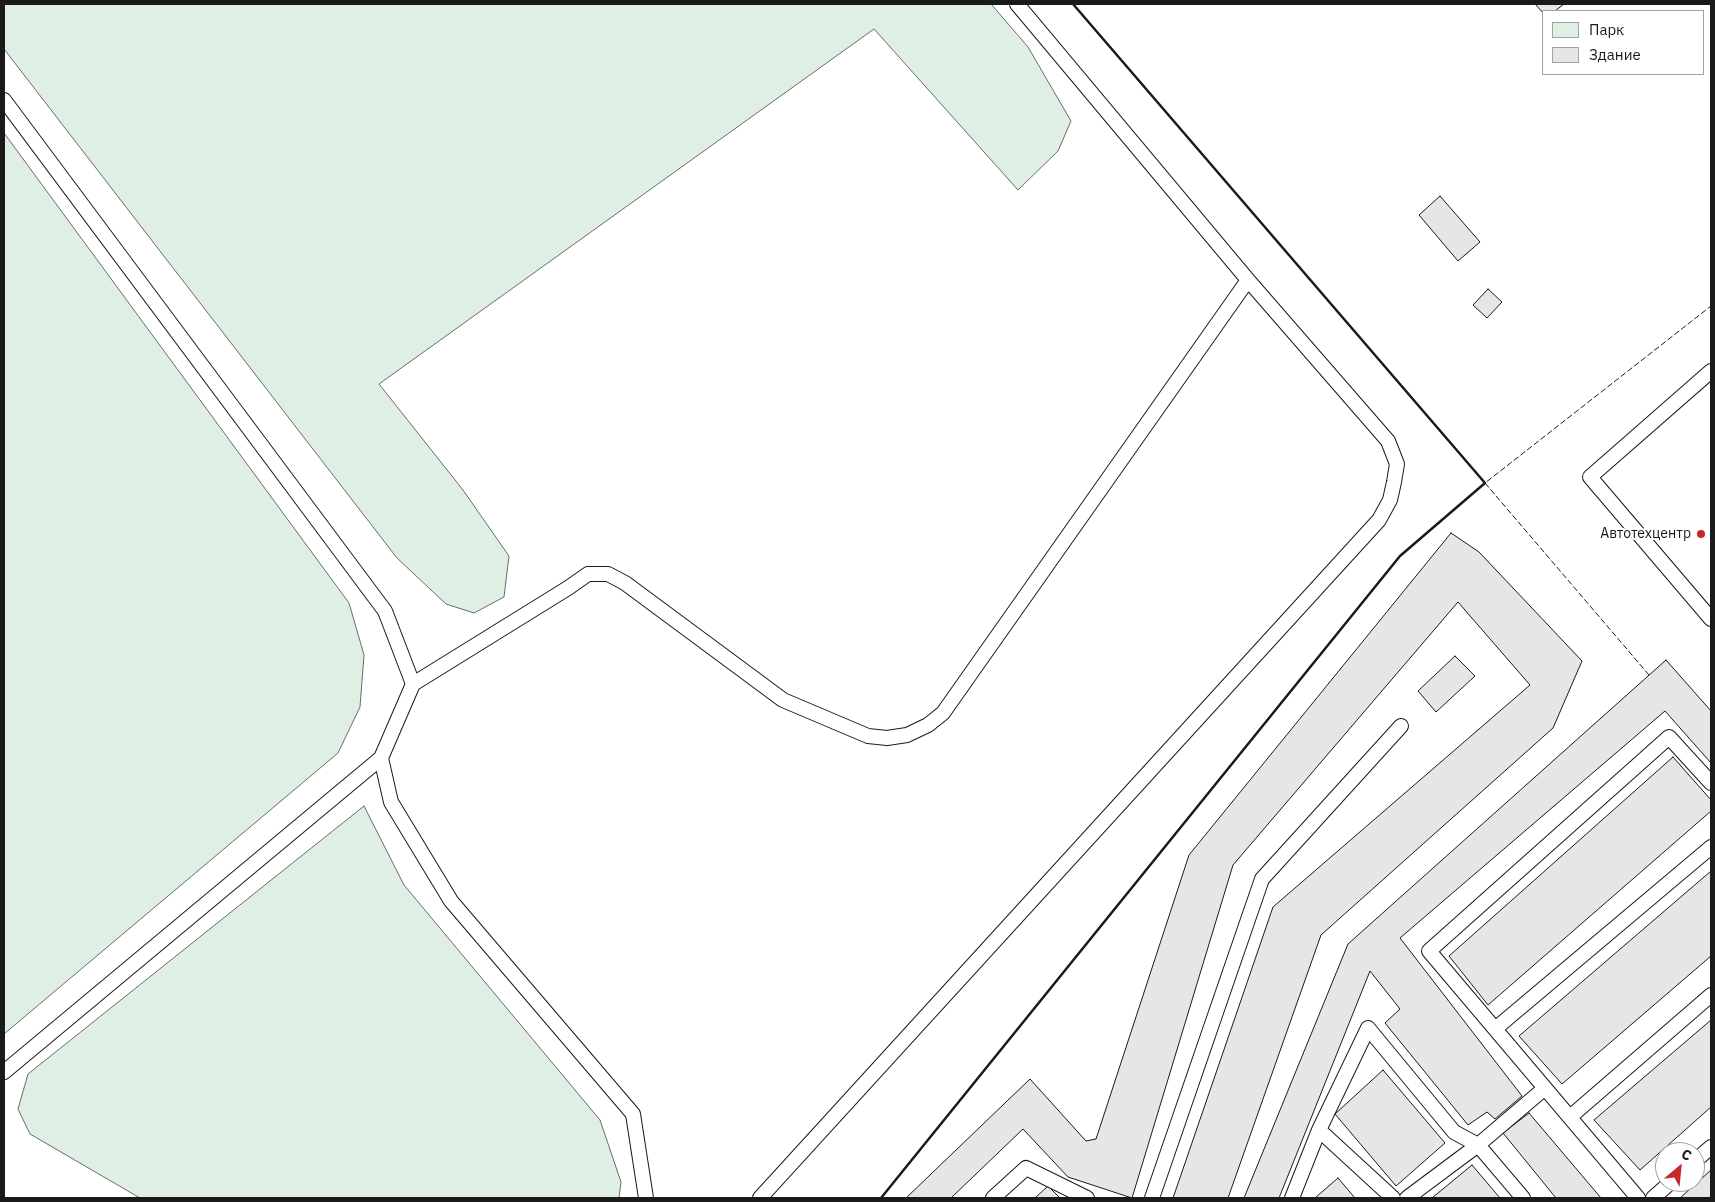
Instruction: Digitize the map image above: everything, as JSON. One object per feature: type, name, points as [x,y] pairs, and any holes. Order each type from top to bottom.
[{"type":"lane","points":[[760,1198],[1379,520],[1390,500],[1397,464],[1388,441],[1248,280],[1017,4]]},
{"type":"lane","points":[[4,100],[385,611],[414,684]]},
{"type":"lane","points":[[4,1072],[381,758],[414,684],[588,574],[608,574],[625,583],[783,700],[868,736],[887,738],[907,735],[928,725],[943,713],[1248,280]]},
{"type":"lane","points":[[1711,371],[1590,477],[1711,620]]},
{"type":"lane","points":[[1152,1198],[1262,879],[1401,726]]},
{"type":"lane","points":[[1638,1198],[1429,951],[1669,736],[1711,783]]},
{"type":"lane","points":[[381,758],[391,802],[451,901],[633,1114],[646,1198]]},
{"type":"lane","points":[[1496,1029],[1711,847]]},
{"type":"lane","points":[[1570,1117],[1711,996]]},
{"type":"lane","points":[[1292,1198],[1319,1130],[1368,1028],[1454,1132],[1478,1145],[1523,1198]]},
{"type":"lane","points":[[1407,1198],[1478,1145],[1545,1088]]},
{"type":"lane","points":[[1319,1130],[1393,1198]]},
{"type":"lane","points":[[992,1198],[1026,1168],[1087,1198]]},
{"type":"green space","points":[[4,4],[991,4],[1028,47],[1071,121],[1058,151],[1018,190],[874,29],[379,384],[463,490],[509,556],[504,597],[474,613],[446,604],[397,558],[4,49]]},
{"type":"green space","points":[[4,133],[349,603],[364,655],[360,707],[338,753],[4,1034]]},
{"type":"green space","points":[[364,806],[404,885],[600,1120],[621,1182],[619,1198],[140,1198],[30,1134],[18,1109],[28,1074]]},
{"type":"building","points":[[1535,4],[1564,4],[1556,10],[1542,10],[1542,12]]},
{"type":"building","points":[[1440,196],[1480,242],[1458,261],[1419,215]]},
{"type":"building","points":[[1488,289],[1502,302],[1487,318],[1473,305]]},
{"type":"building","points":[[1451,533],[1479,552],[1582,661],[1553,728],[1321,935],[1228,1198],[1173,1198],[1273,907],[1530,685],[1458,602],[1233,865],[1132,1198],[1068,1177],[1023,1129],[951,1198],[906,1198],[1030,1079],[1086,1141],[1096,1139],[1189,855]]},
{"type":"building","points":[[1455,656],[1475,676],[1436,712],[1418,691]]},
{"type":"building","points":[[1666,660],[1711,711],[1711,763],[1665,711],[1400,938],[1522,1096],[1495,1119],[1487,1112],[1468,1125],[1385,1023],[1400,1009],[1370,971],[1279,1198],[1244,1198],[1348,944]]},
{"type":"building","points":[[1673,757],[1711,800],[1711,811],[1488,1005],[1449,956]]},
{"type":"building","points":[[1711,871],[1711,956],[1562,1084],[1519,1036]]},
{"type":"building","points":[[1711,1020],[1711,1107],[1672,1142],[1655,1142],[1655,1157],[1640,1170],[1594,1120]]},
{"type":"building","points":[[1383,1070],[1445,1143],[1396,1186],[1335,1114]]},
{"type":"building","points":[[1529,1113],[1601,1198],[1556,1198],[1503,1133]]},
{"type":"building","points":[[1472,1165],[1500,1198],[1432,1198]]},
{"type":"building","points":[[1711,1170],[1711,1198],[1680,1198],[1687,1192],[1705,1192],[1705,1175]]},
{"type":"building","points":[[1338,1178],[1355,1198],[1315,1198]]},
{"type":"building","points":[[1048,1186],[1060,1198],[1035,1198]]},
{"type":"fence","points":[[1649,675],[1485,483],[1711,306]]},
{"type":"wall","points":[[881,1198],[1400,556],[1485,483],[1073,4]]},
{"type":"place","name":"Автотехцентр","points":[[1701,534]]}]
